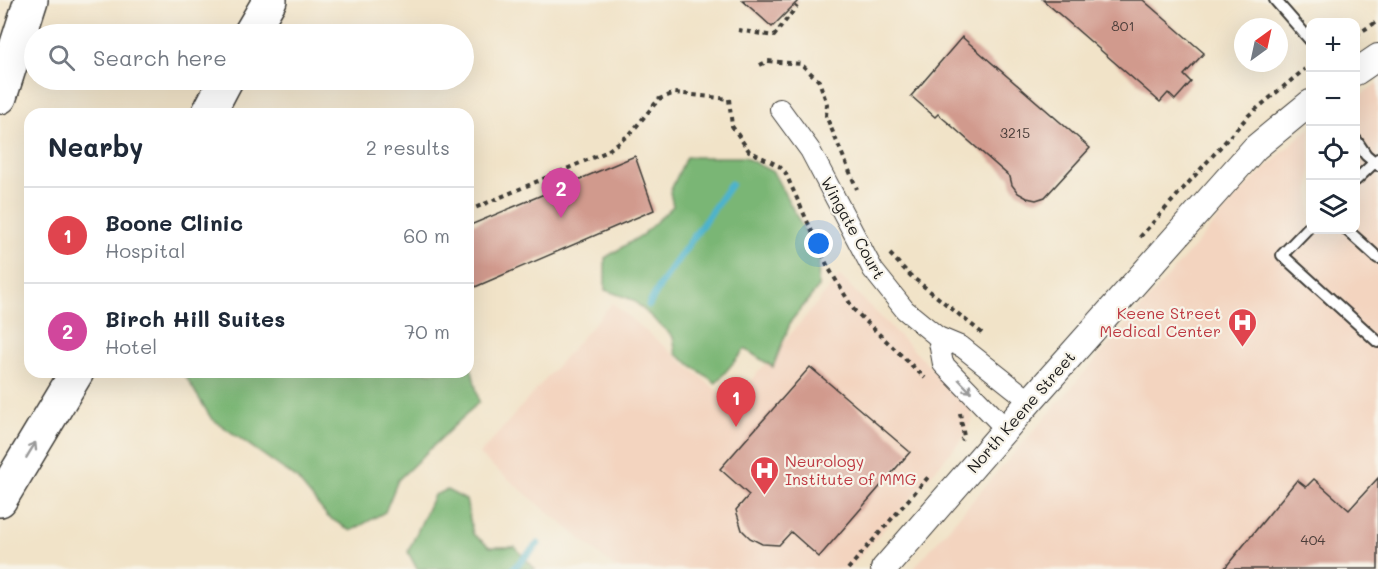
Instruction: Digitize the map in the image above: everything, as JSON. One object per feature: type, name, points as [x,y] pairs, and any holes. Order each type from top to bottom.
[{"type":"highway","points":[[0,97],[31,0]]},
{"type":"highway","points":[[256,24],[270,0]]},
{"type":"highway","points":[[211,108],[221,90]]},
{"type":"highway","points":[[0,500],[73,378]]},
{"type":"street","points":[[1360,69],[1378,57]]},
{"type":"street","name":"North Keene Street","points":[[886,568],[1030,401],[1255,148],[1306,107]]},
{"type":"street","name":"Wingate Court","points":[[780,109],[810,150],[873,270],[904,310],[938,337],[962,347],[1030,401]]},
{"type":"street","points":[[938,337],[943,364],[1006,429]]},
{"type":"lane","points":[[1275,0],[1286,9],[1306,34]]},
{"type":"lane","points":[[1360,144],[1377,162],[1360,177]]},
{"type":"lane","points":[[1306,231],[1282,255],[1378,342]]},
{"type":"lane","points":[[1351,234],[1378,258]]},
{"type":"path","points":[[738,30],[774,36],[797,6]]},
{"type":"path","points":[[1360,32],[1378,21]]},
{"type":"path","points":[[760,65],[768,61],[801,64],[819,81],[827,104],[826,116],[860,196]]},
{"type":"path","points":[[1137,240],[1249,115],[1305,69]]},
{"type":"path","points":[[474,208],[606,152],[630,134],[659,99],[675,93],[729,99],[732,126],[749,151],[779,166],[785,172],[828,267],[854,310],[927,380]]},
{"type":"path","points":[[886,249],[911,276],[985,335]]},
{"type":"path","points":[[956,446],[963,437],[960,410]]},
{"type":"path","points":[[848,569],[933,472]]},
{"type":"shaded area","name":"Keene Street Medical Center","points":[[1378,83],[1378,569],[913,569],[1247,186],[1306,131],[1306,234],[1360,234],[1360,95]]},
{"type":"shaded area","points":[[840,276],[970,407],[973,418],[964,437],[849,569],[617,569],[479,455],[612,303],[732,403]]},
{"type":"green space","points":[[686,157],[744,157],[773,172],[819,258],[818,288],[791,321],[773,367],[745,349],[716,383],[676,354],[673,337],[633,300],[605,290],[605,258],[642,235],[673,206],[670,192]]},
{"type":"green space","points":[[187,378],[474,378],[479,402],[398,480],[385,512],[351,531],[328,517],[296,478],[211,418]]},
{"type":"green space","points":[[447,490],[466,500],[473,534],[490,547],[515,547],[535,569],[417,569],[408,552],[434,495]]},
{"type":"building","points":[[742,0],[799,0],[772,27]]},
{"type":"building","points":[[1043,0],[1143,0],[1204,53],[1184,75],[1191,82],[1175,100],[1168,93],[1160,102]]},
{"type":"building","points":[[962,37],[1090,148],[1045,197],[1036,200],[1018,193],[1010,177],[938,114],[935,117],[911,96]]},
{"type":"building","points":[[635,156],[654,210],[474,287],[474,223]]},
{"type":"building","points":[[810,367],[910,452],[819,557],[791,532],[779,545],[762,544],[750,538],[742,530],[736,510],[749,495],[720,469]]},
{"type":"building","points":[[1378,478],[1378,569],[1224,569],[1297,480],[1306,487],[1314,479],[1349,510]]},
{"type":"waterway","points":[[649,305],[662,282],[731,184]]},
{"type":"waterway","points":[[513,569],[538,544]]},
{"type":"place","name":"Birch Hill Suites","points":[[561,218]]},
{"type":"place","name":"Keene Street Medical Center","points":[[1242,348]]},
{"type":"place","name":"Boone Clinic","points":[[736,427]]},
{"type":"place","name":"Neurology Institute of MMG","points":[[764,496]]}]
